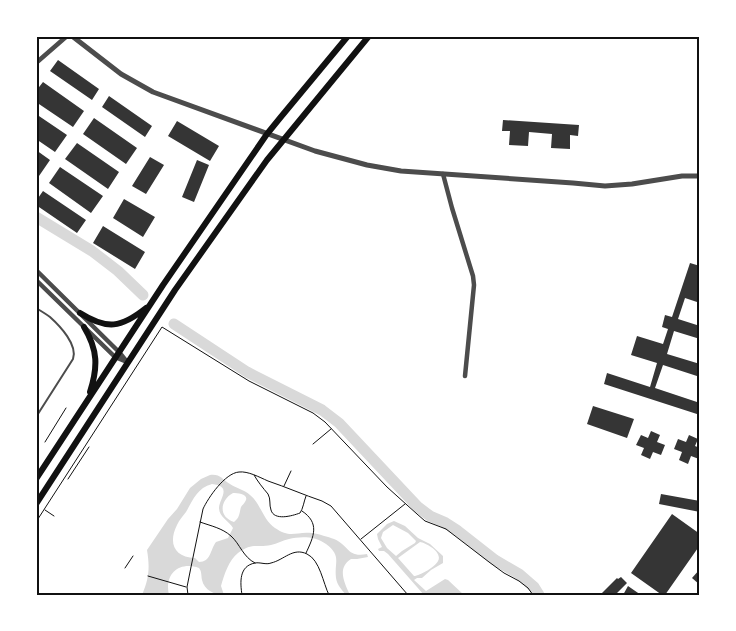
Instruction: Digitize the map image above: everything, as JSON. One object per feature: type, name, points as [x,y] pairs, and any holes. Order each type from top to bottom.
[{"type":"main road","points":[[36,479],[117,354],[268,134],[348,36]]},
{"type":"main road","points":[[36,504],[180,283],[267,160],[370,36]]},
{"type":"main road","points":[[80,313],[106,325],[119,324],[136,316],[152,302]]},
{"type":"main road","points":[[84,327],[93,345],[96,359],[93,384],[86,402]]},
{"type":"street","points":[[36,63],[68,36]]},
{"type":"street","points":[[72,36],[121,74],[142,87],[315,151],[367,165],[401,171],[605,186],[682,176],[700,176]]},
{"type":"street","points":[[443,174],[474,284],[465,376]]},
{"type":"street","points":[[36,270],[80,313],[117,354]]},
{"type":"street","points":[[36,280],[84,327],[127,362]]},
{"type":"lane","points":[[36,314],[38,309],[56,323],[73,344],[75,352],[73,359],[36,417]]},
{"type":"path","points":[[36,522],[162,328],[249,381],[313,413],[331,428],[386,487],[425,521],[446,530],[504,573],[519,581],[533,595]]},
{"type":"path","points":[[45,442],[66,408]]},
{"type":"path","points":[[313,444],[331,428]]},
{"type":"path","points":[[68,479],[89,447]]},
{"type":"path","points":[[284,487],[291,471]]},
{"type":"path","points":[[188,595],[190,567],[206,502],[232,473],[245,472],[331,506],[408,595]]},
{"type":"path","points":[[254,475],[257,482],[270,496],[271,509],[276,516],[284,517],[300,513],[306,495]]},
{"type":"path","points":[[361,539],[405,504]]},
{"type":"path","points":[[44,510],[54,516]]},
{"type":"path","points":[[302,510],[312,519],[314,528],[305,553]]},
{"type":"path","points":[[200,522],[224,531],[231,536],[246,556],[255,563]]},
{"type":"path","points":[[242,595],[240,577],[249,566],[255,563],[271,563],[291,553],[300,552],[309,554],[315,561],[328,595]]},
{"type":"path","points":[[125,568],[133,556]]},
{"type":"path","points":[[148,576],[188,587]]},
{"type":"shaded area","points":[[210,475],[217,475],[248,493],[271,525],[285,533],[312,533],[320,535],[334,539],[352,553],[367,554],[368,557],[351,559],[344,567],[343,576],[350,595],[346,595],[337,583],[336,556],[331,548],[318,539],[303,537],[266,546],[251,546],[238,553],[229,564],[221,586],[224,595],[214,593],[205,587],[199,568],[185,566],[179,568],[171,575],[168,588],[169,595],[142,595],[148,573],[147,550],[190,488],[201,479]],"holes":[[[212,484],[222,487],[223,493],[219,511],[233,528],[228,538],[216,542],[208,558],[199,562],[195,558],[178,552],[173,543],[173,538],[178,523],[196,495],[203,488]],[[233,493],[246,496],[246,501],[234,522],[229,520],[223,512],[225,500]]]},
{"type":"shaded area","points":[[394,521],[405,526],[418,538],[430,544],[443,556],[443,563],[422,578],[414,580],[426,591],[445,579],[464,595],[424,595],[388,554],[384,551],[379,551],[378,549],[382,547],[377,534],[387,524]],"holes":[[[393,525],[408,533],[416,541],[396,556],[387,548],[381,538],[383,532]],[[420,542],[433,548],[439,558],[437,563],[431,568],[414,576],[398,558]]]},
{"type":"building","points":[[58,60],[99,89],[92,100],[50,71]]},
{"type":"building","points":[[43,82],[84,111],[73,127],[36,102],[36,91]]},
{"type":"building","points":[[109,96],[152,126],[145,137],[102,107]]},
{"type":"building","points":[[36,114],[67,135],[55,152],[36,139]]},
{"type":"building","points":[[94,118],[137,148],[126,164],[83,134]]},
{"type":"building","points":[[503,120],[579,125],[578,136],[570,135],[570,149],[551,148],[552,134],[529,132],[528,146],[509,145],[510,131],[502,131]]},
{"type":"building","points":[[177,121],[219,146],[210,161],[168,136]]},
{"type":"building","points":[[77,143],[119,172],[108,189],[65,159]]},
{"type":"building","points":[[36,150],[50,160],[39,176],[36,174]]},
{"type":"building","points":[[150,157],[164,165],[146,194],[132,186]]},
{"type":"building","points":[[197,160],[209,165],[194,202],[182,197]]},
{"type":"building","points":[[60,167],[103,196],[91,213],[49,183]]},
{"type":"building","points":[[43,191],[86,220],[77,233],[36,205],[36,201]]},
{"type":"building","points":[[124,199],[155,217],[143,237],[113,218]]},
{"type":"building","points":[[103,226],[145,252],[135,269],[93,243]]},
{"type":"building","points":[[690,263],[700,266],[700,303],[685,298],[678,319],[700,326],[700,339],[674,331],[667,354],[700,364],[700,377],[663,365],[655,388],[700,403],[700,415],[604,384],[607,373],[650,387],[657,363],[631,355],[637,336],[663,344],[668,329],[662,327],[665,315],[672,317]]},
{"type":"building","points":[[593,406],[634,419],[627,438],[587,424]]},
{"type":"building","points":[[651,431],[660,435],[657,442],[665,445],[661,455],[653,452],[650,459],[641,455],[644,448],[636,445],[641,435],[648,438]]},
{"type":"building","points":[[689,435],[698,439],[695,446],[700,448],[700,457],[699,459],[691,456],[688,464],[679,460],[682,452],[674,449],[678,439],[686,442]]},
{"type":"building","points":[[661,494],[700,501],[700,512],[659,504]]},
{"type":"building","points":[[672,514],[700,534],[700,545],[665,595],[662,595],[631,573]]},
{"type":"building","points":[[700,569],[700,585],[692,578]]},
{"type":"building","points":[[621,577],[627,583],[615,595],[600,595],[617,578]]},
{"type":"building","points":[[628,586],[641,595],[623,595]]},
{"type":"waterway","points":[[36,217],[92,251],[118,271],[143,295]]},
{"type":"waterway","points":[[174,324],[247,372],[322,410],[339,423],[418,507],[430,516],[458,531],[495,560],[519,574],[534,587],[539,595]]}]
